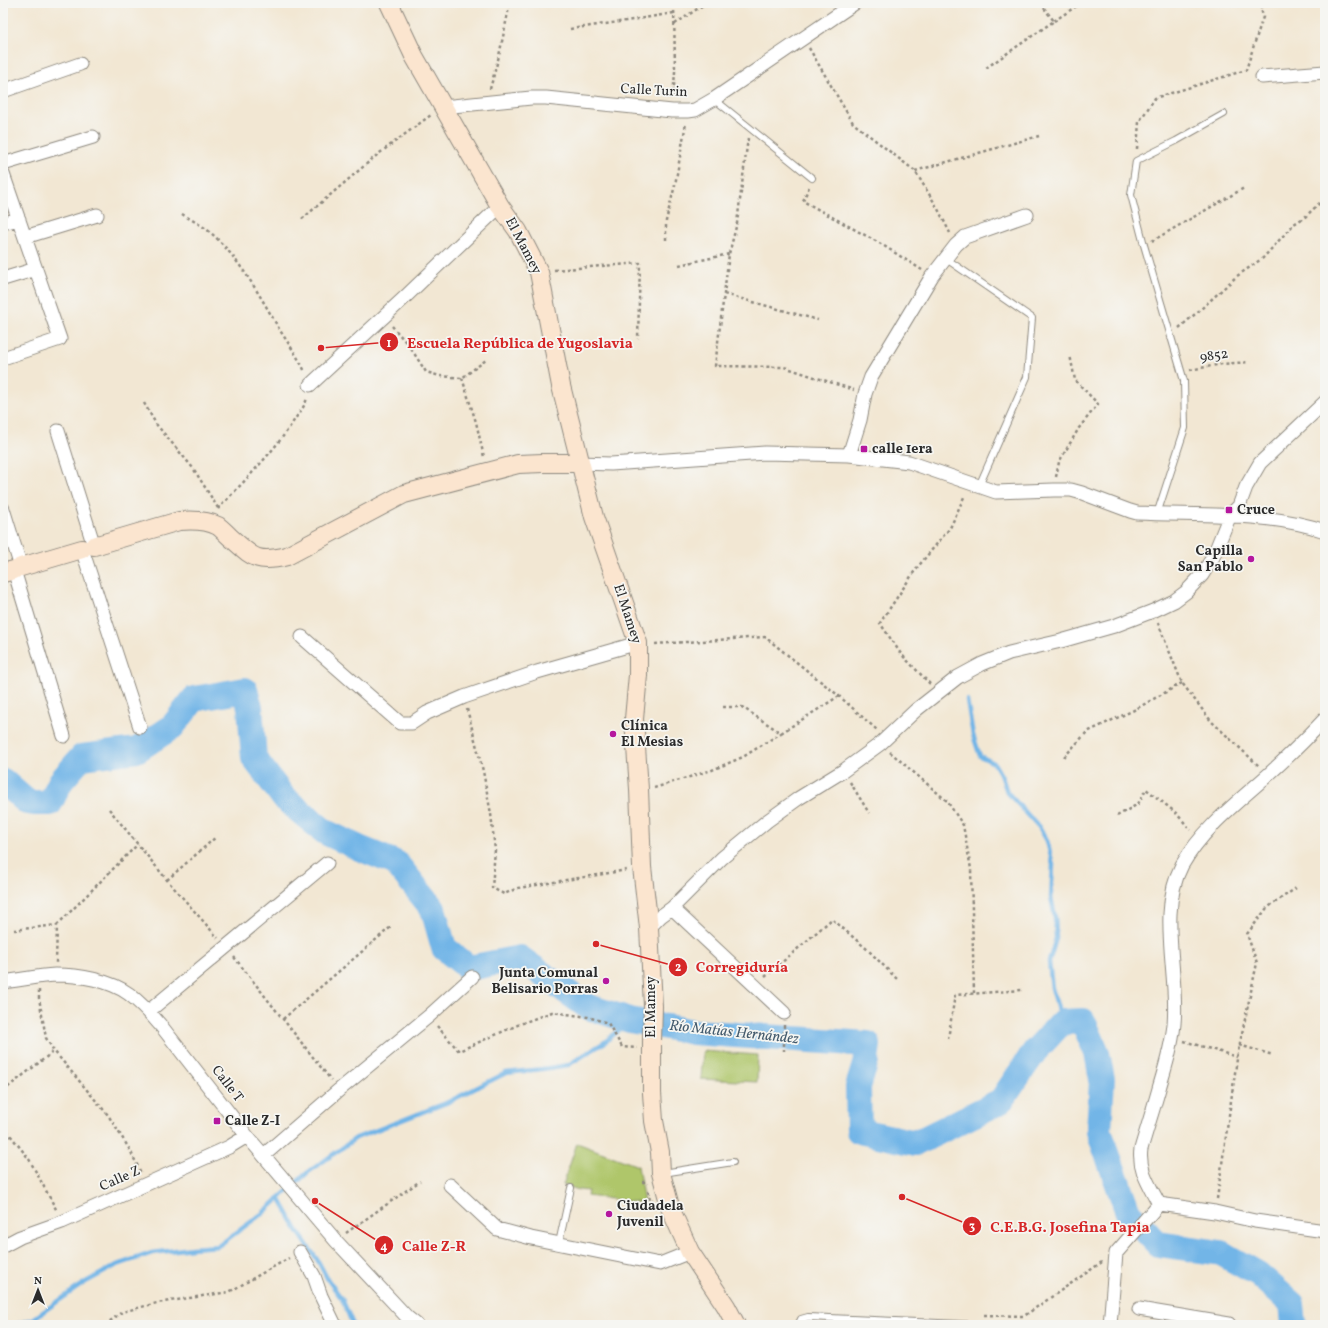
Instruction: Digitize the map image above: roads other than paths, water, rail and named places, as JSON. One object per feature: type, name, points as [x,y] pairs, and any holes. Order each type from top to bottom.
[{"type":"street","name":"El Mamey","points":[[389,3],[414,56],[500,206],[518,231],[539,272],[561,386],[594,517],[647,644],[638,675],[634,719],[642,867],[649,928],[653,1006],[652,1045],[654,1121],[660,1152],[661,1173],[672,1210],[690,1252],[726,1306],[736,1325]]},
{"type":"street","name":"Calle Turin","points":[[443,107],[531,98],[546,98],[672,111],[695,110],[768,64],[803,37],[855,3]]},
{"type":"street","points":[[3,91],[80,64]]},
{"type":"street","points":[[1262,77],[1325,72]]},
{"type":"street","points":[[3,164],[93,137]]},
{"type":"street","points":[[3,174],[60,339],[3,358]]},
{"type":"street","points":[[310,385],[385,316],[500,206]]},
{"type":"street","points":[[25,238],[97,215]]},
{"type":"street","points":[[849,455],[871,377],[932,276],[956,245],[965,236],[1027,215]]},
{"type":"street","points":[[3,223],[19,219]]},
{"type":"street","points":[[3,279],[36,269]]},
{"type":"street","points":[[649,928],[672,908],[722,858],[767,821],[799,798],[843,771],[883,742],[916,710],[958,677],[995,658],[1009,653],[1088,634],[1114,626],[1153,611],[1174,601],[1186,592],[1202,575],[1213,557],[1230,515],[1239,506],[1246,487],[1260,464],[1325,402]]},
{"type":"street","points":[[58,431],[88,547],[140,727]]},
{"type":"street","points":[[13,570],[179,521],[199,521],[218,517],[253,557],[273,559],[287,556],[404,494],[518,464],[611,464],[764,453],[849,455],[909,462],[996,492],[1072,490],[1130,511],[1157,514],[1230,515],[1302,524],[1325,531]]},
{"type":"street","points":[[3,509],[13,570],[64,736]]},
{"type":"street","points":[[302,637],[400,723],[412,723],[427,712],[464,697],[537,672],[647,644]]},
{"type":"street","points":[[1159,1204],[1143,1171],[1140,1159],[1141,1149],[1171,1049],[1175,1014],[1170,928],[1172,901],[1178,875],[1199,839],[1225,813],[1268,775],[1325,719]]},
{"type":"street","points":[[149,1012],[327,863]]},
{"type":"street","points":[[672,908],[784,1013]]},
{"type":"street","name":"Calle T","points":[[3,982],[55,975],[84,978],[109,984],[129,994],[149,1012],[247,1136],[298,1197],[407,1317],[417,1325]]},
{"type":"street","points":[[264,1155],[339,1090],[429,1016],[472,977]]},
{"type":"street","name":"Calle Z","points":[[3,1246],[20,1237],[62,1222],[147,1184],[229,1147],[247,1136]]},
{"type":"street","points":[[450,1185],[497,1228],[531,1238],[660,1264],[690,1252]]},
{"type":"street","points":[[1159,1204],[1215,1212],[1255,1221],[1325,1231]]},
{"type":"street","points":[[1110,1325],[1116,1253],[1159,1204]]},
{"type":"street","points":[[300,1252],[314,1276],[321,1296],[335,1325]]},
{"type":"street","points":[[1139,1309],[1199,1322],[1229,1324]]},
{"type":"lane","points":[[714,99],[812,178]]},
{"type":"lane","points":[[1157,514],[1185,428],[1184,381],[1131,195],[1136,161],[1176,141],[1224,114]]},
{"type":"lane","points":[[946,258],[1032,318],[1027,377],[974,485]]},
{"type":"lane","points":[[661,1173],[733,1162]]},
{"type":"lane","points":[[559,1243],[571,1188]]},
{"type":"lane","points":[[798,1325],[801,1319],[808,1317],[982,1325]]},
{"type":"lane","points":[[834,1318],[834,1325]]},
{"type":"waterway","name":"Río Matías Hernández","points":[[3,781],[27,802],[50,803],[61,781],[82,757],[137,750],[172,727],[194,699],[245,690],[250,707],[254,758],[284,798],[325,832],[396,863],[433,909],[444,948],[469,968],[520,958],[588,1007],[630,1020],[693,1032],[868,1044],[866,1061],[858,1087],[859,1131],[916,1143],[1001,1101],[1035,1051],[1062,1022],[1083,1021],[1097,1053],[1102,1079],[1099,1131],[1128,1212],[1158,1244],[1221,1253],[1258,1274],[1292,1304],[1294,1325]]},
{"type":"waterway","points":[[967,700],[973,735],[980,756],[994,763],[1002,777],[1007,792],[1039,827],[1047,841],[1053,865],[1051,897],[1055,918],[1056,938],[1049,962],[1052,988],[1062,1022]]},
{"type":"waterway","points":[[15,1325],[33,1319],[84,1283],[117,1265],[152,1253],[218,1246],[263,1213],[307,1173],[356,1138],[446,1103],[506,1073],[568,1065],[605,1042],[630,1020]]},
{"type":"waterway","points":[[279,1198],[328,1280],[342,1299],[353,1325]]},
{"type":"place","name":"Escuela República de Yugoslavia","points":[[321,348]]},
{"type":"place","name":"calle 1era","points":[[864,449]]},
{"type":"place","name":"Cruce","points":[[1229,510]]},
{"type":"place","name":"Capilla San Pablo","points":[[1251,559]]},
{"type":"place","name":"Clínica El Mesias","points":[[613,734]]},
{"type":"place","name":"Corregiduría","points":[[596,944]]},
{"type":"place","name":"Junta Comunal Belisario Porras","points":[[606,981]]},
{"type":"place","name":"Calle Z-I","points":[[217,1121]]},
{"type":"place","name":"C.E.B.G. Josefina Tapia","points":[[902,1197]]},
{"type":"place","name":"Calle Z-R","points":[[315,1201]]},
{"type":"place","name":"Ciudadela Juvenil","points":[[609,1214]]}]
